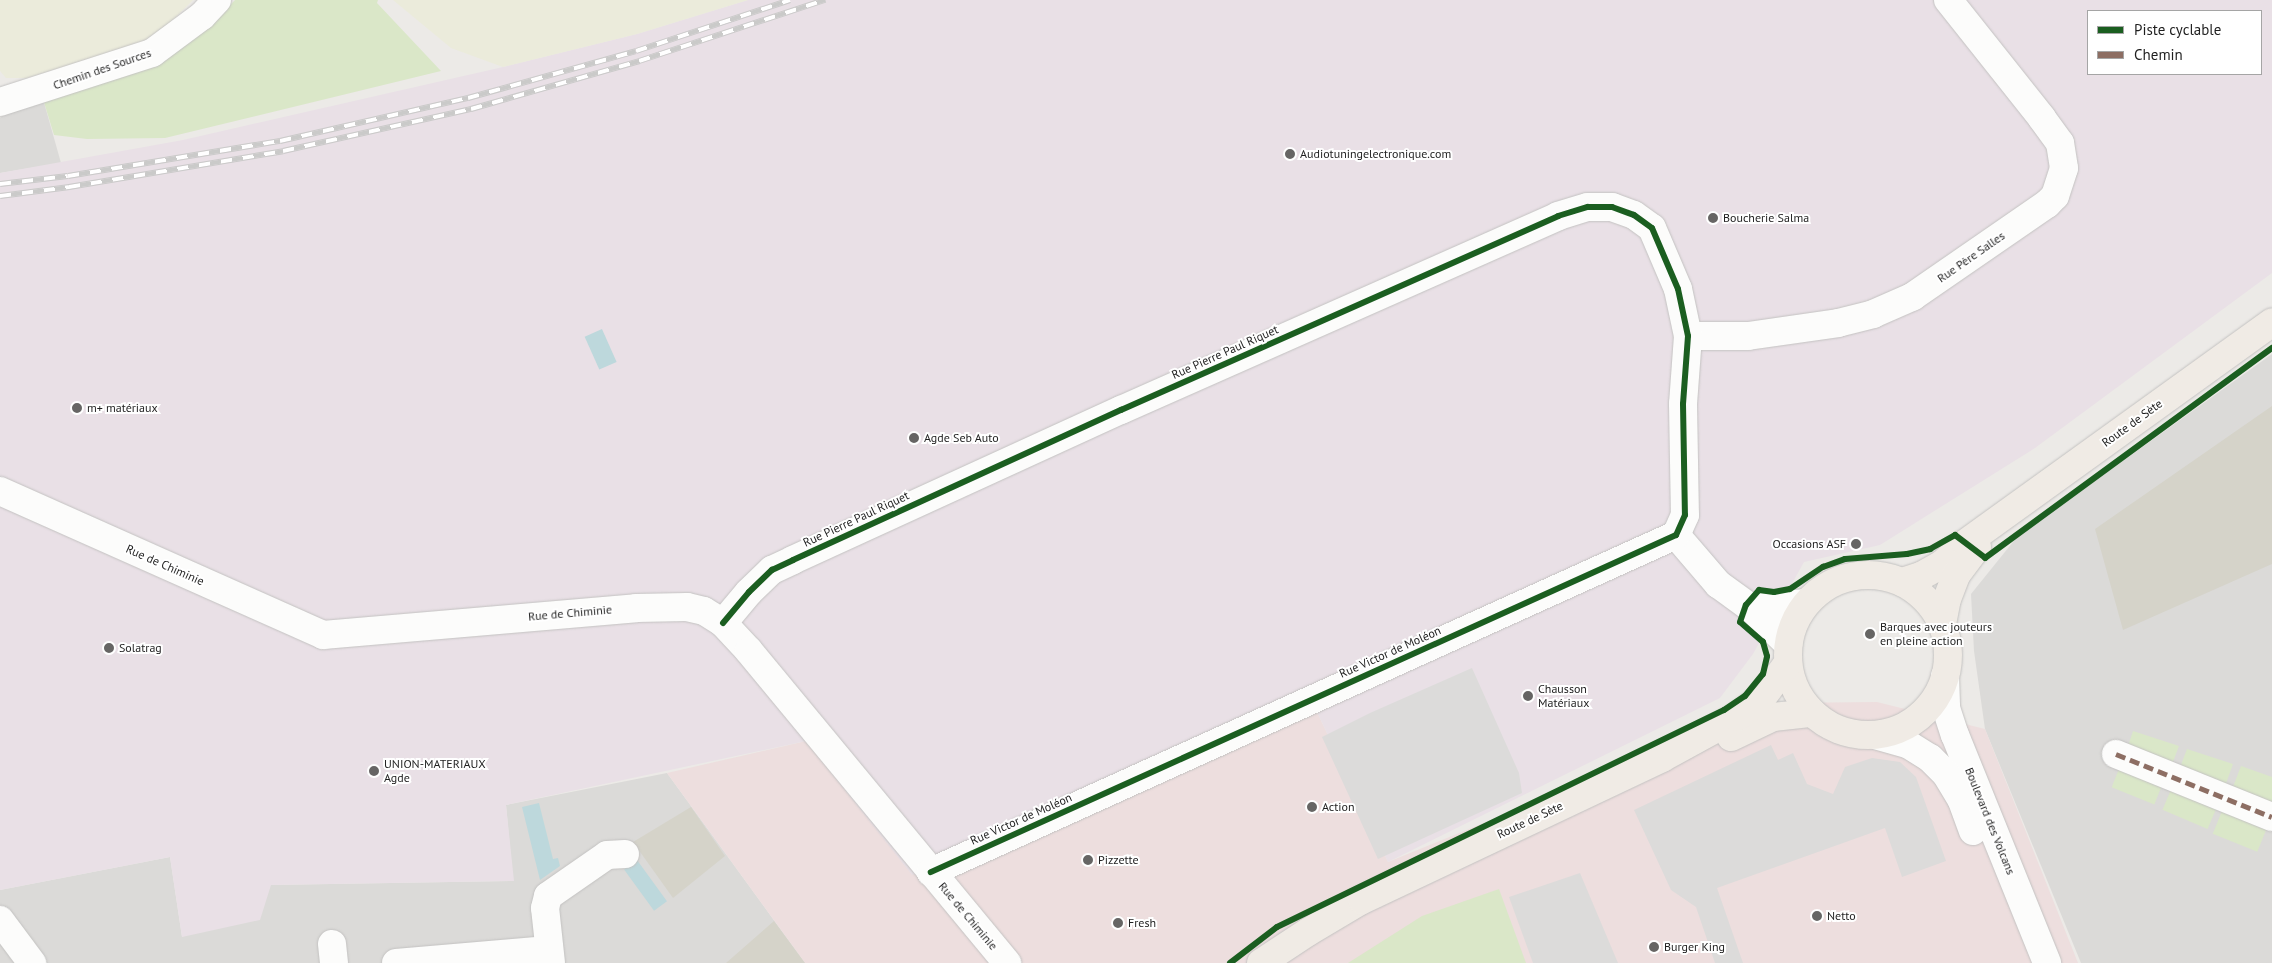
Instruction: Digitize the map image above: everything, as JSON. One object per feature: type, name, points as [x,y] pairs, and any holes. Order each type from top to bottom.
[{"type":"main road","name":"Route de Sète","points":[[1902,582],[1921,576],[1941,565],[1966,543],[1993,526],[2272,322]]},
{"type":"main road","name":"Route de Sète","points":[[1942,624],[1947,599],[1956,575],[1993,526]]},
{"type":"main road","points":[[1877,575],[1902,582],[1926,600],[1942,624],[1948,650],[1945,676],[1935,698],[1919,716],[1899,729],[1875,735],[1844,732],[1827,724],[1812,713],[1796,690],[1788,654],[1793,626],[1806,603],[1826,586],[1851,576],[1877,575]]},
{"type":"main road","name":"Route de Sète","points":[[1261,963],[1362,900],[1662,758],[1737,717],[1762,698],[1788,654]]},
{"type":"main road","name":"Route de Sète","points":[[1291,963],[1317,944],[1370,913],[1668,771],[1744,730],[1773,717],[1812,713]]},
{"type":"street","name":"Chemin des Sources","points":[[0,102],[152,53],[202,16],[218,0]]},
{"type":"street","name":"Rue Père Salles","points":[[1688,336],[1748,336],[1838,323],[1873,314],[1912,298],[2047,204],[2055,196],[2064,168],[2060,143],[1948,0]]},
{"type":"street","points":[[1972,31],[1973,0]]},
{"type":"street","name":"Rue Pierre Paul Riquet","points":[[723,623],[772,570],[1120,410],[1558,216],[1588,207],[1612,207],[1634,215],[1652,228],[1678,289],[1688,336]]},
{"type":"street","points":[[1688,336],[1684,404],[1685,515],[1676,535],[1718,584],[1751,608],[1788,654]]},
{"type":"street","name":"Rue de Chiminie","points":[[0,491],[323,635],[636,608],[687,607],[704,611],[723,623],[1007,963]]},
{"type":"street","name":"Rue Victor de Moléon","points":[[931,872],[1676,535]]},
{"type":"street","points":[[1751,608],[1806,603]]},
{"type":"street","name":"Boulevard des Volcans","points":[[1945,676],[1946,708],[1949,717],[2046,963]]},
{"type":"street","name":"Boulevard des Volcans","points":[[1875,735],[1909,745],[1930,758],[1946,774],[1962,801],[2027,963]]},
{"type":"street","points":[[2116,754],[2272,817]]},
{"type":"street","points":[[396,963],[550,956],[545,908],[548,896],[607,855],[625,854]]},
{"type":"street","points":[[0,920],[32,963]]},
{"type":"shaded area","points":[[748,0],[2272,0],[2272,273],[2035,448],[1880,545],[1804,562],[1753,654],[1720,698],[1388,862],[1308,693],[912,875],[806,741],[506,805],[514,881],[271,885],[260,920],[182,937],[170,857],[0,890],[0,173],[183,140],[503,67],[637,34]]},
{"type":"shaded area","points":[[43,99],[61,163],[0,173],[0,118],[4,114]]},
{"type":"shaded area","points":[[2272,354],[2272,963],[2081,963],[1985,729],[1974,651],[1971,594],[2017,537]]},
{"type":"shaded area","points":[[2272,406],[2272,564],[2123,630],[2095,529]]},
{"type":"shaded area","points":[[1472,668],[1519,773],[1522,793],[1378,859],[1322,737],[1370,713]]},
{"type":"shaded area","points":[[1308,693],[1388,862],[1778,703],[1877,702],[1985,729],[2078,963],[805,963],[667,773],[806,741]]},
{"type":"shaded area","points":[[1771,745],[1778,760],[1793,753],[1807,784],[1833,794],[1845,767],[1872,758],[1900,762],[1916,777],[1946,861],[1902,877],[1885,828],[1717,888],[1743,963],[1715,963],[1696,907],[1671,890],[1634,810]]},
{"type":"shaded area","points":[[667,773],[805,963],[0,963],[0,890],[170,857],[182,937],[270,885],[513,881],[506,805]]},
{"type":"shaded area","points":[[691,807],[725,856],[673,898],[633,842]]},
{"type":"shaded area","points":[[1580,873],[1618,963],[1533,963],[1509,897]]},
{"type":"shaded area","points":[[774,921],[805,963],[726,963]]},
{"type":"green space","points":[[0,0],[193,0],[164,29],[138,45],[27,78],[6,78],[0,71]]},
{"type":"green space","points":[[235,0],[378,0],[377,3],[441,71],[165,138],[87,139],[54,135],[43,99],[218,17]]},
{"type":"green space","points":[[393,0],[748,0],[637,34],[503,67],[451,48]]},
{"type":"green space","points":[[2133,731],[2179,746],[2171,767],[2127,749]]},
{"type":"green space","points":[[2187,749],[2233,764],[2224,789],[2179,770]]},
{"type":"green space","points":[[2121,764],[2164,781],[2154,804],[2112,787]]},
{"type":"green space","points":[[2241,766],[2272,777],[2272,809],[2231,792]]},
{"type":"green space","points":[[2173,785],[2218,804],[2208,829],[2162,810]]},
{"type":"green space","points":[[2224,806],[2269,824],[2257,852],[2213,834]]},
{"type":"green space","points":[[1499,889],[1526,963],[1348,963],[1422,916]]},
{"type":"water","points":[[602,329],[617,362],[599,370],[585,337]]},
{"type":"water","points":[[539,803],[553,859],[558,858],[560,866],[540,880],[522,807]]},
{"type":"water","points":[[637,860],[667,901],[654,911],[624,869]]},
{"type":"railway","points":[[0,184],[68,176],[280,141],[468,98],[636,51],[790,0]]},
{"type":"railway","points":[[0,196],[69,187],[283,151],[471,109],[639,61],[825,0]]},
{"type":"marked path","points":[[2116,754],[2272,817]]},
{"type":"cycle path","points":[[723,623],[749,592],[772,570],[1121,410],[1558,216],[1588,207],[1612,207],[1634,215],[1652,228],[1678,289],[1688,336],[1683,404],[1685,515],[1676,535],[931,872]]},
{"type":"cycle path","points":[[1230,963],[1277,927],[1724,710],[1745,696],[1763,674],[1767,656],[1763,642],[1740,622],[1746,605],[1759,590],[1774,592],[1790,589],[1823,567],[1845,559],[1907,554],[1930,549],[1955,535],[1985,558],[2272,348]]},
{"type":"place","name":"Audiotuningelectronique.com","points":[[1290,154]]},
{"type":"place","name":"Boucherie Salma","points":[[1713,218]]},
{"type":"place","name":"m+ matériaux","points":[[77,408]]},
{"type":"place","name":"Agde Seb Auto","points":[[914,438]]},
{"type":"place","name":"Occasions ASF","points":[[1856,544]]},
{"type":"place","name":"Barques avec jouteurs en pleine action","points":[[1870,634]]},
{"type":"place","name":"Solatrag","points":[[109,648]]},
{"type":"place","name":"Chausson Matériaux","points":[[1528,696]]},
{"type":"place","name":"UNION-MATERIAUX Agde","points":[[374,771]]},
{"type":"place","name":"Action","points":[[1312,807]]},
{"type":"place","name":"Pizzette","points":[[1088,860]]},
{"type":"place","name":"Netto","points":[[1817,916]]},
{"type":"place","name":"Fresh","points":[[1118,923]]},
{"type":"place","name":"Burger King","points":[[1654,947]]}]
